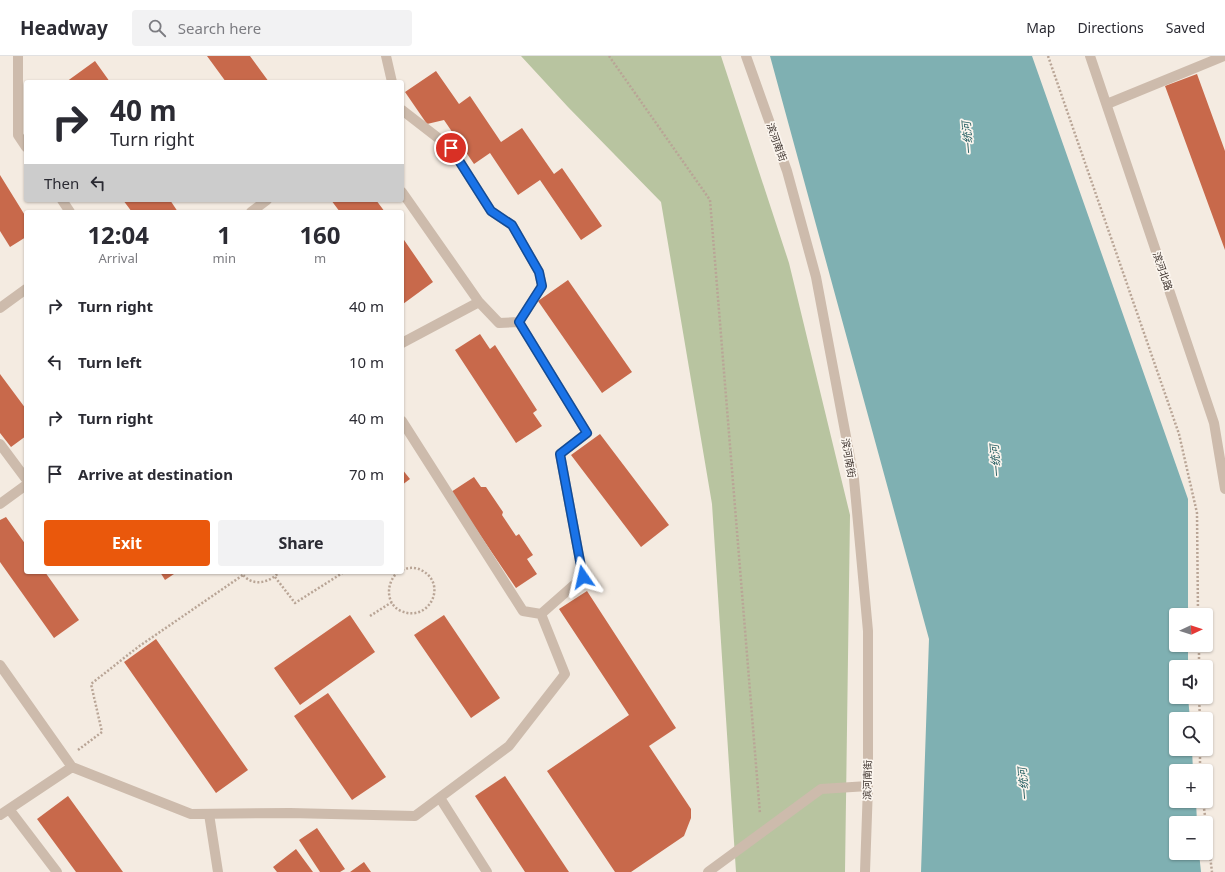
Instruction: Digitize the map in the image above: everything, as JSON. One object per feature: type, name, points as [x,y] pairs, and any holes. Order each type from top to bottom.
[{"type":"street","points":[[18,56],[18,135],[24,144]]},
{"type":"street","points":[[386,56],[392,80]]},
{"type":"street","name":"滨河南街","points":[[746,56],[787,171],[816,277],[854,479],[868,631],[868,786],[865,872]]},
{"type":"street","name":"滨河北路","points":[[1090,56],[1214,423],[1225,489]]},
{"type":"street","points":[[1107,104],[1224,56]]},
{"type":"street","points":[[404,112],[451,148],[491,211],[512,225],[539,272],[542,286],[519,322]]},
{"type":"street","points":[[404,195],[479,302],[499,323],[519,322]]},
{"type":"street","points":[[254,210],[264,202]]},
{"type":"street","points":[[0,308],[24,290]]},
{"type":"street","points":[[404,342],[479,302]]},
{"type":"street","points":[[519,322],[587,433],[560,454],[583,577],[540,614]]},
{"type":"street","points":[[404,424],[523,611],[540,614]]},
{"type":"street","points":[[0,444],[24,476]]},
{"type":"street","points":[[0,504],[24,486]]},
{"type":"street","points":[[0,665],[69,763],[191,814],[290,813],[415,816],[509,746],[565,674],[540,614]]},
{"type":"street","points":[[0,815],[69,763]]},
{"type":"street","points":[[708,872],[821,790],[868,786]]},
{"type":"street","points":[[440,798],[487,872]]},
{"type":"street","points":[[9,809],[57,872]]},
{"type":"street","points":[[209,814],[218,872]]},
{"type":"path","points":[[609,56],[710,200],[762,833]]},
{"type":"path","points":[[1048,56],[1179,434],[1197,513],[1198,608]]},
{"type":"path","points":[[395,574],[390,581],[388,592],[392,602],[399,610],[410,614],[421,612],[430,605],[434,595],[434,584],[428,574],[418,568],[404,569]]},
{"type":"path","points":[[69,763],[102,732],[91,684],[138,647],[242,574],[250,580],[258,583],[267,582],[277,574]]},
{"type":"path","points":[[275,577],[295,603],[341,574]]},
{"type":"path","points":[[370,616],[392,602]]},
{"type":"path","points":[[1211,860],[1212,872]]},
{"type":"green space","points":[[521,56],[721,56],[789,263],[850,515],[845,872],[736,872],[712,504],[661,202],[568,107]]},
{"type":"water","name":"一统河","points":[[770,56],[1032,56],[1188,499],[1188,608],[1169,608],[1169,652],[1188,652],[1188,660],[1169,660],[1169,704],[1189,704],[1189,712],[1169,712],[1169,756],[1192,756],[1193,764],[1169,764],[1169,808],[1196,808],[1197,816],[1169,816],[1169,860],[1200,860],[1201,872],[921,872],[929,639]]},
{"type":"building","points":[[207,56],[250,56],[268,80],[225,80]]},
{"type":"building","points":[[95,61],[109,80],[69,80]]},
{"type":"building","points":[[436,71],[459,104],[470,96],[501,142],[522,128],[554,174],[562,168],[602,226],[581,240],[540,180],[518,195],[490,153],[474,164],[444,120],[427,124],[405,92]]},
{"type":"building","points":[[1197,74],[1225,151],[1225,250],[1165,86]]},
{"type":"building","points":[[0,175],[24,214],[24,238],[10,247],[0,231]]},
{"type":"building","points":[[124,202],[171,202],[177,210],[130,210]]},
{"type":"building","points":[[332,202],[378,202],[384,210],[338,210]]},
{"type":"building","points":[[404,240],[433,282],[404,303]]},
{"type":"building","points":[[568,280],[632,372],[602,393],[538,301]]},
{"type":"building","points":[[480,334],[490,349],[495,345],[537,410],[533,413],[542,426],[516,443],[455,350]]},
{"type":"building","points":[[0,374],[24,406],[24,437],[11,447],[0,433]]},
{"type":"building","points":[[600,434],[669,525],[641,547],[571,455]]},
{"type":"building","points":[[404,472],[410,479],[404,484]]},
{"type":"building","points":[[474,477],[481,487],[486,487],[503,512],[502,515],[516,536],[519,534],[533,555],[527,559],[537,574],[516,588],[451,492]]},
{"type":"building","points":[[6,517],[24,542],[24,574],[46,574],[79,620],[54,638],[0,562],[0,520]]},
{"type":"building","points":[[161,574],[174,574],[165,580]]},
{"type":"building","points":[[587,591],[676,728],[649,746],[691,809],[691,818],[684,836],[631,872],[615,872],[547,771],[629,715],[559,609]]},
{"type":"building","points":[[350,615],[375,652],[300,705],[274,668]]},
{"type":"building","points":[[444,615],[500,698],[471,718],[414,635]]},
{"type":"building","points":[[156,639],[248,770],[216,793],[124,662]]},
{"type":"building","points":[[328,693],[386,777],[352,800],[294,716]]},
{"type":"building","points":[[505,776],[569,872],[525,872],[475,796]]},
{"type":"building","points":[[68,796],[123,872],[76,872],[37,819]]},
{"type":"building","points":[[317,828],[345,869],[340,872],[320,872],[299,840]]},
{"type":"building","points":[[296,849],[313,872],[277,872],[273,867]]},
{"type":"building","points":[[364,862],[371,872],[350,872]]},
{"type":"route","points":[[451,148],[491,211],[512,225],[539,272],[542,286],[519,322],[587,433],[560,454],[583,577]]}]
